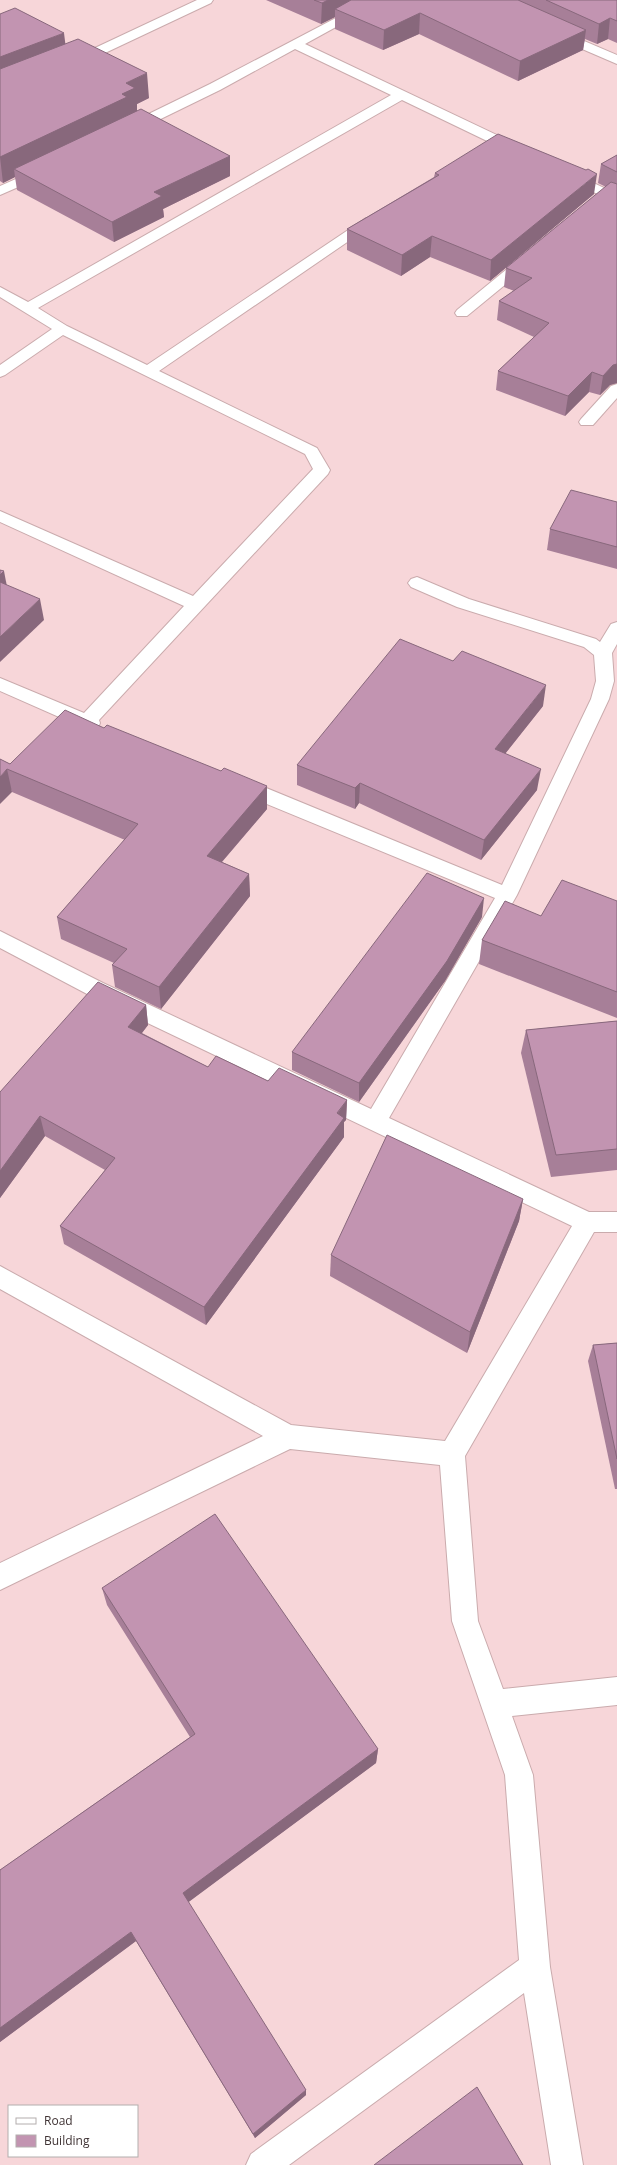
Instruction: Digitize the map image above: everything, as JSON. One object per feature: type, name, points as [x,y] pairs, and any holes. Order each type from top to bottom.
[{"type":"street","points":[[62,66],[101,50],[207,0]]},
{"type":"street","points":[[116,135],[215,87],[379,0]]},
{"type":"street","points":[[547,28],[617,60]]},
{"type":"street","points":[[294,44],[401,96],[529,155]]},
{"type":"street","points":[[28,308],[401,96]]},
{"type":"street","points":[[480,147],[494,138]]},
{"type":"street","points":[[0,192],[53,166]]},
{"type":"street","points":[[557,169],[606,199]]},
{"type":"street","points":[[147,372],[382,213]]},
{"type":"street","points":[[462,313],[541,248]]},
{"type":"street","points":[[0,291],[62,330],[311,451],[322,470],[87,722]]},
{"type":"street","points":[[0,372],[62,330]]},
{"type":"street","points":[[587,422],[617,389]]},
{"type":"street","points":[[0,516],[196,604]]},
{"type":"street","points":[[417,583],[463,603],[590,643],[603,653]]},
{"type":"street","points":[[375,1122],[506,895],[600,699],[605,681],[603,653],[617,628]]},
{"type":"street","points":[[0,684],[109,731]]},
{"type":"street","points":[[227,779],[506,895]]},
{"type":"street","points":[[0,939],[96,989],[587,1222],[617,1222]]},
{"type":"street","points":[[567,2165],[535,1967],[519,1775],[465,1621],[452,1454],[587,1222]]},
{"type":"street","points":[[0,1277],[288,1437],[452,1454]]},
{"type":"street","points":[[0,1577],[288,1437]]},
{"type":"street","points":[[494,1704],[617,1691]]},
{"type":"street","points":[[262,2165],[535,1967]]},
{"type":"building","points":[[314,0],[328,0],[322,3]]},
{"type":"building","points":[[351,0],[518,0],[586,30],[520,61],[420,13],[384,30],[335,9]]},
{"type":"building","points":[[546,0],[617,0],[617,21],[610,18],[599,24]]},
{"type":"building","points":[[15,8],[64,33],[0,57],[0,14]]},
{"type":"building","points":[[78,39],[147,73],[126,83],[135,88],[122,94],[127,97],[0,157],[0,69]]},
{"type":"building","points":[[141,109],[230,156],[154,192],[162,196],[112,222],[14,169]]},
{"type":"building","points":[[498,134],[586,170],[588,169],[597,174],[491,260],[432,236],[402,255],[347,229],[439,175],[435,173]]},
{"type":"building","points":[[617,155],[617,172],[601,164]]},
{"type":"building","points":[[611,182],[617,184],[617,364],[613,365],[603,376],[592,372],[568,396],[498,371],[549,323],[499,301],[532,278],[506,268]]},
{"type":"building","points":[[571,490],[617,502],[617,547],[550,529]]},
{"type":"building","points":[[0,582],[40,599],[0,637]]},
{"type":"building","points":[[400,639],[453,661],[462,651],[546,685],[495,749],[541,769],[484,840],[360,783],[355,788],[297,765]]},
{"type":"building","points":[[65,710],[104,728],[107,725],[221,771],[224,768],[267,786],[207,856],[249,874],[159,987],[112,965],[127,949],[57,917],[138,824],[7,769],[0,777],[0,759],[10,764]]},
{"type":"building","points":[[427,873],[484,898],[447,961],[359,1083],[292,1052]]},
{"type":"building","points":[[562,880],[617,901],[617,992],[482,940],[505,901],[541,916]]},
{"type":"building","points":[[98,982],[146,1005],[128,1027],[208,1067],[216,1056],[268,1081],[279,1068],[347,1100],[337,1113],[344,1118],[204,1307],[60,1226],[115,1158],[40,1116],[0,1171],[0,1092]]},
{"type":"building","points":[[617,1021],[617,1149],[556,1155],[526,1030]]},
{"type":"building","points":[[387,1135],[523,1199],[470,1332],[331,1255]]},
{"type":"building","points":[[617,1343],[617,1459],[593,1345]]},
{"type":"building","points":[[215,1514],[378,1749],[183,1893],[306,2090],[253,2134],[131,1932],[0,2028],[0,1870],[195,1734],[102,1588]]},
{"type":"building","points":[[477,2087],[523,2165],[374,2165]]}]
